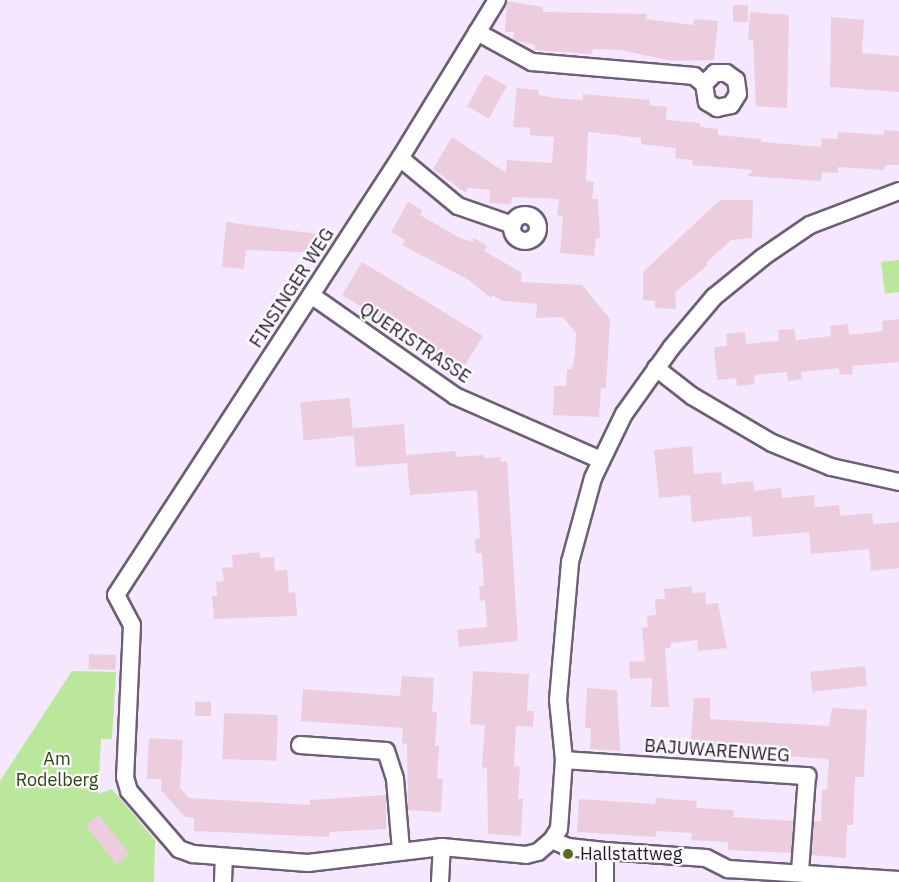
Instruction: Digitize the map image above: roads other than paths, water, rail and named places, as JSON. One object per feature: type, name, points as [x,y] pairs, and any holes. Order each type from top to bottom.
[{"type":"street","name":"FINSINGER WEG","points":[[224,858],[179,849],[129,791],[124,767],[132,625],[116,595],[400,158],[497,0]]},
{"type":"street","points":[[477,32],[532,62],[694,76],[704,84]]},
{"type":"street","points":[[400,158],[458,206],[513,225]]},
{"type":"street","points":[[223,882],[224,858],[308,863],[401,850],[442,847],[526,855],[538,852],[552,840],[559,829],[564,760],[558,700],[570,562],[581,513],[601,460],[624,414],[656,368],[714,297],[763,257],[819,221],[899,191]]},
{"type":"street","name":"QUERISTRASSE","points":[[311,295],[455,396],[601,460]]},
{"type":"street","points":[[656,368],[720,414],[772,443],[831,467],[899,482]]},
{"type":"street","points":[[300,745],[386,751],[396,779],[401,850]]},
{"type":"street","name":"BAJUWARENWEG","points":[[564,760],[807,776],[800,872]]},
{"type":"street","points":[[552,840],[568,847],[706,858],[728,869],[800,872],[829,880],[899,880]]},
{"type":"street","points":[[440,882],[442,847]]},
{"type":"street","points":[[605,851],[605,882]]},
{"type":"place","name":"Hallstattweg","points":[[568,854]]},
{"type":"park label","name":"Am Rodelberg","points":[[57,770]]}]
